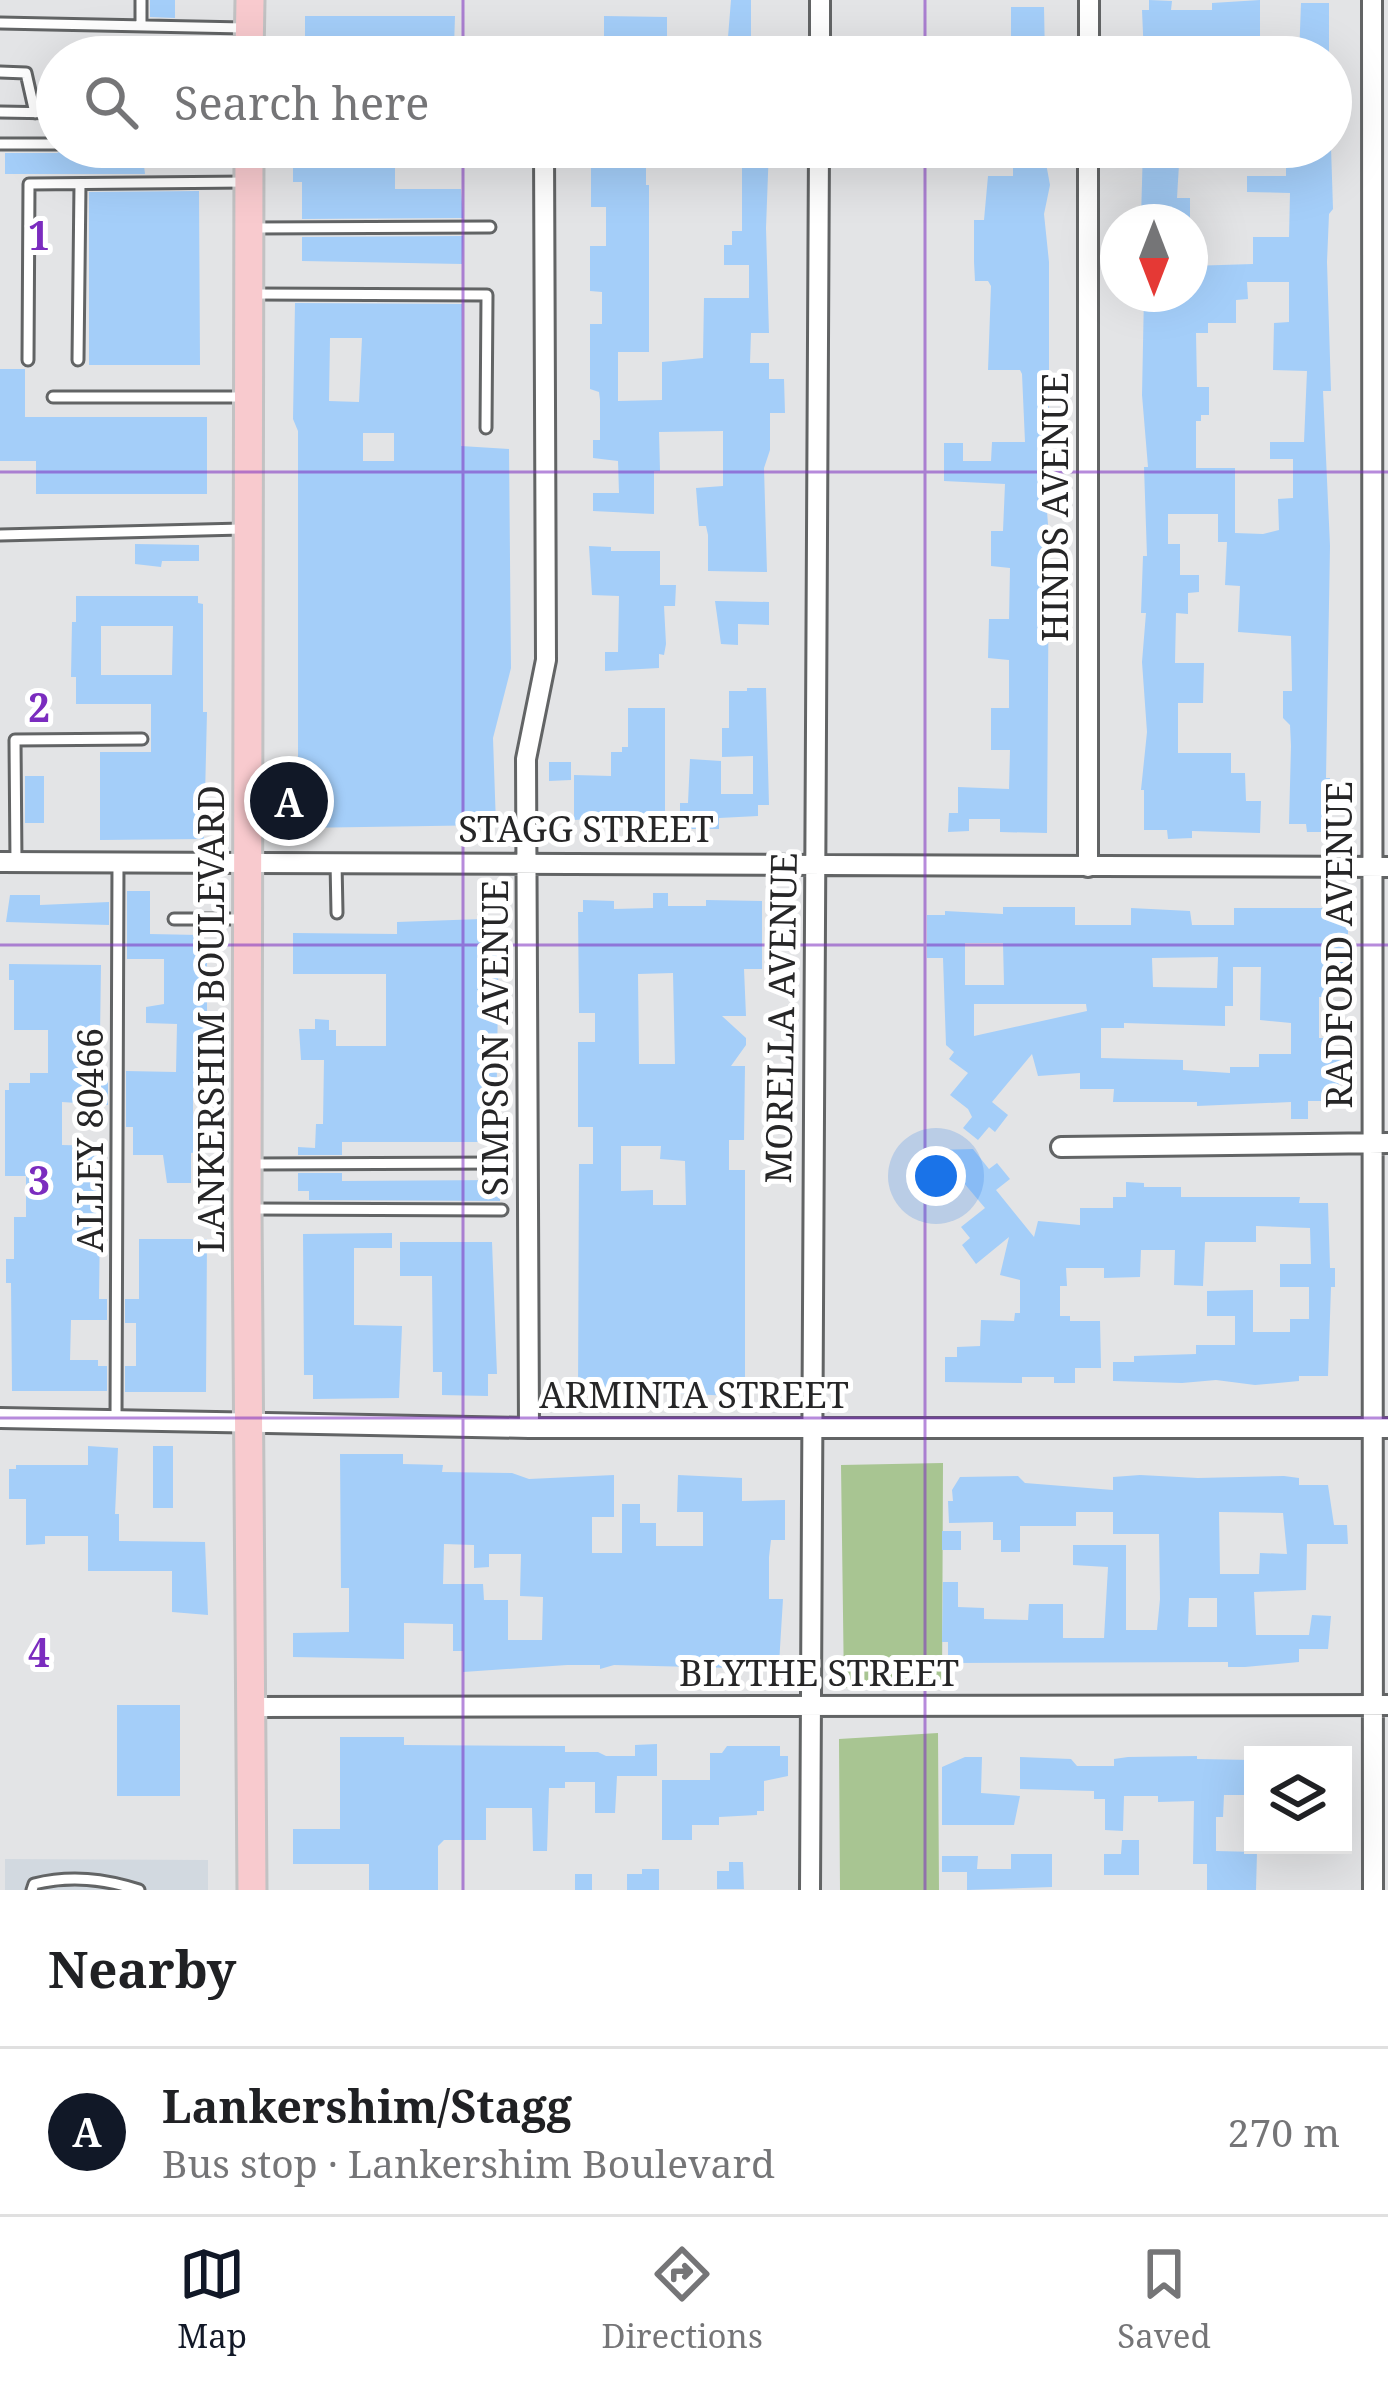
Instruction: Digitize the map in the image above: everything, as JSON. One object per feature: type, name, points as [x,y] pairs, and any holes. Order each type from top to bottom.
[{"type":"main road","points":[[250,0],[250,36]]},
{"type":"main road","name":"LANKERSHIM BOULEVARD","points":[[248,168],[252,1890]]},
{"type":"street","points":[[820,0],[820,36]]},
{"type":"street","points":[[1088,0],[1088,36]]},
{"type":"street","name":"RADFORD AVENUE","points":[[1372,0],[1381,303],[1381,1705],[1380,1850],[1373,1890]]},
{"type":"street","name":"SIMPSON AVENUE","points":[[529,1428],[526,759],[546,660],[544,168]]},
{"type":"street","name":"MORELLA AVENUE","points":[[810,1890],[819,168]]},
{"type":"street","name":"HINDS AVENUE","points":[[1088,168],[1088,866]]},
{"type":"street","name":"STAGG STREET","points":[[8,862],[1380,867]]},
{"type":"street","points":[[1061,1147],[1380,1143]]},
{"type":"street","name":"ARMINTA STREET","points":[[0,1418],[249,1426],[1380,1428]]},
{"type":"street","name":"BLYTHE STREET","points":[[250,1707],[1381,1705]]},
{"type":"lane","points":[[141,0],[141,24]]},
{"type":"lane","points":[[0,22],[141,24],[198,36]]},
{"type":"lane","points":[[0,72],[26,73],[35,113],[0,112]]},
{"type":"lane","points":[[0,144],[36,144]]},
{"type":"lane","points":[[28,360],[29,184],[247,182]]},
{"type":"lane","points":[[78,360],[80,184]]},
{"type":"lane","points":[[247,229],[490,227]]},
{"type":"lane","points":[[247,294],[487,295],[486,428]]},
{"type":"lane","points":[[53,397],[248,397]]},
{"type":"lane","points":[[0,535],[247,530]]},
{"type":"lane","points":[[8,862],[15,740],[142,739]]},
{"type":"lane","name":"ALLEY 80466","points":[[116,1419],[118,862]]},
{"type":"lane","points":[[336,862],[337,913]]},
{"type":"lane","points":[[174,919],[248,919]]},
{"type":"lane","points":[[247,1164],[501,1163]]},
{"type":"lane","points":[[247,1209],[502,1210]]},
{"type":"lane","points":[[32,1890],[34,1884],[110,1881],[140,1890]]},
{"type":"shaded area","points":[[5,1859],[208,1860],[208,1890],[5,1890]]},
{"type":"green space","points":[[943,1463],[942,1689],[844,1688],[841,1465]]},
{"type":"green space","points":[[938,1733],[939,1890],[840,1890],[839,1739]]},
{"type":"building","points":[[150,0],[175,0],[175,18],[150,17]]},
{"type":"building","points":[[731,0],[751,0],[751,36],[728,36]]},
{"type":"building","points":[[1149,0],[1172,1],[1171,10],[1212,10],[1212,3],[1260,0],[1260,36],[1143,36],[1142,10],[1149,10]]},
{"type":"building","points":[[1301,3],[1329,3],[1329,36],[1300,36]]},
{"type":"building","points":[[1011,7],[1044,7],[1045,36],[1011,36]]},
{"type":"building","points":[[305,16],[455,16],[454,36],[305,36]]},
{"type":"building","points":[[604,16],[667,17],[667,36],[604,36]]},
{"type":"building","points":[[5,153],[36,153],[36,168],[144,168],[145,174],[5,174]]},
{"type":"building","points":[[293,168],[395,168],[395,189],[461,189],[463,218],[302,219],[302,182],[293,182]]},
{"type":"building","points":[[591,168],[646,168],[649,352],[618,352],[618,401],[662,400],[662,362],[703,358],[704,298],[749,298],[749,265],[724,265],[724,245],[732,245],[732,231],[742,231],[742,168],[768,168],[769,333],[751,333],[750,363],[769,363],[769,379],[784,379],[785,413],[770,413],[770,450],[764,468],[767,572],[708,571],[708,535],[706,526],[699,526],[696,488],[723,486],[723,431],[659,432],[654,514],[593,511],[593,493],[619,493],[618,461],[593,458],[593,440],[600,440],[600,400],[599,392],[590,389],[590,324],[602,324],[602,292],[590,291],[590,246],[606,246],[606,207],[591,207]]},
{"type":"building","points":[[1013,168],[1047,168],[1050,185],[1044,214],[1049,262],[1049,457],[1042,511],[1047,511],[1049,539],[1047,833],[1000,832],[1000,819],[969,819],[969,831],[948,832],[949,813],[958,813],[958,787],[1009,789],[1010,750],[991,750],[991,708],[1009,708],[1009,660],[988,658],[989,619],[1009,619],[1010,568],[991,566],[991,531],[1003,531],[1005,484],[944,481],[944,443],[963,443],[963,461],[991,461],[992,442],[1025,442],[1020,370],[988,370],[991,286],[988,281],[975,281],[974,262],[974,220],[984,220],[988,176],[1013,176]]},
{"type":"building","points":[[1142,168],[1179,168],[1177,198],[1190,198],[1190,204],[1141,204]]},
{"type":"building","points":[[1286,168],[1332,168],[1327,262],[1331,391],[1323,391],[1330,546],[1326,778],[1330,778],[1331,832],[1307,832],[1306,824],[1289,824],[1291,746],[1290,725],[1283,718],[1283,691],[1292,691],[1291,636],[1238,632],[1240,586],[1225,585],[1227,542],[1218,542],[1218,514],[1168,514],[1168,544],[1180,544],[1180,575],[1199,575],[1199,592],[1188,593],[1188,614],[1176,613],[1175,663],[1204,663],[1203,703],[1178,703],[1178,753],[1231,753],[1231,773],[1245,773],[1246,801],[1261,801],[1260,833],[1192,831],[1192,838],[1168,839],[1167,830],[1144,830],[1141,790],[1147,732],[1142,662],[1146,613],[1141,613],[1143,556],[1147,556],[1144,467],[1148,467],[1142,395],[1144,312],[1208,312],[1208,265],[1253,264],[1253,237],[1289,237],[1290,193],[1247,192],[1247,176],[1286,176]],"holes":[[[1247,282],[1289,282],[1289,322],[1274,323],[1273,370],[1307,371],[1304,442],[1270,442],[1270,459],[1293,459],[1293,498],[1278,499],[1279,530],[1235,533],[1235,468],[1196,468],[1196,421],[1209,415],[1209,387],[1197,387],[1196,333],[1208,333],[1208,323],[1236,323],[1236,300],[1248,299]]]},
{"type":"building","points":[[199,191],[200,365],[89,365],[89,192]]},
{"type":"building","points":[[463,236],[462,264],[302,261],[302,237]]},
{"type":"building","points":[[295,303],[462,304],[461,446],[509,449],[511,668],[493,738],[496,825],[298,828],[298,431],[293,419]],"holes":[[[330,338],[362,338],[359,402],[329,401]],[[363,433],[394,433],[394,461],[363,461]]]},
{"type":"building","points":[[0,369],[25,369],[25,417],[207,417],[207,494],[36,494],[36,461],[0,461]]},
{"type":"building","points":[[135,544],[199,545],[199,561],[162,561],[161,567],[135,564]]},
{"type":"building","points":[[589,546],[660,551],[660,585],[676,585],[675,606],[664,606],[666,644],[664,655],[659,654],[659,668],[605,671],[605,652],[618,652],[619,596],[592,595]]},
{"type":"building","points":[[76,596],[198,596],[198,603],[203,604],[204,839],[100,840],[100,752],[151,752],[151,704],[76,704],[76,677],[71,677],[72,622],[76,622]],"holes":[[[101,626],[173,626],[172,675],[101,675]]]},
{"type":"building","points":[[715,601],[769,602],[769,625],[738,624],[738,645],[721,644]]},
{"type":"building","points":[[766,688],[769,805],[758,805],[758,816],[719,818],[719,829],[680,829],[680,803],[688,803],[690,759],[721,761],[721,794],[753,794],[753,756],[722,757],[722,728],[729,728],[729,691]]},
{"type":"building","points":[[628,708],[665,708],[665,815],[574,820],[574,775],[611,776],[611,752],[628,747]]},
{"type":"building","points":[[549,762],[571,762],[571,780],[549,781]]},
{"type":"building","points":[[25,776],[44,776],[44,823],[25,823]]},
{"type":"building","points":[[127,891],[150,891],[150,934],[199,935],[198,947],[207,950],[207,1047],[196,1047],[193,1133],[206,1133],[207,1151],[191,1153],[191,1183],[167,1183],[163,1155],[133,1155],[133,1127],[126,1127],[126,1071],[176,1072],[177,1024],[146,1023],[146,1007],[164,1004],[164,959],[127,959]]},
{"type":"building","points":[[653,893],[668,893],[668,906],[706,906],[706,900],[762,901],[762,969],[744,969],[746,1016],[722,1016],[746,1038],[731,1066],[745,1066],[744,1140],[729,1140],[729,1170],[745,1170],[745,1381],[730,1381],[730,1396],[673,1393],[673,1389],[578,1394],[579,1164],[593,1164],[593,1127],[578,1127],[578,1042],[595,1042],[595,1013],[579,1013],[578,912],[583,912],[583,900],[614,901],[614,909],[653,908]],"holes":[[[673,973],[675,1064],[639,1064],[638,974]],[[621,1146],[661,1146],[660,1159],[685,1161],[686,1205],[653,1205],[653,1190],[621,1191]]]},
{"type":"building","points":[[10,895],[40,895],[40,905],[109,902],[109,925],[6,922]]},
{"type":"building","points":[[1003,907],[1075,907],[1075,925],[1131,925],[1131,908],[1190,911],[1192,925],[1234,925],[1234,908],[1343,908],[1343,919],[1348,919],[1348,972],[1330,972],[1330,997],[1319,997],[1319,1038],[1330,1038],[1330,1047],[1348,1048],[1348,1068],[1339,1068],[1339,1101],[1308,1101],[1308,1119],[1291,1119],[1291,1102],[1197,1106],[1197,1102],[1113,1102],[1114,1089],[1080,1089],[1080,1073],[1038,1076],[1032,1054],[992,1102],[1008,1115],[995,1132],[989,1127],[978,1140],[963,1128],[972,1117],[968,1109],[950,1095],[968,1073],[949,1059],[954,1052],[946,1045],[943,958],[927,958],[927,915],[945,915],[945,911],[1003,914]],"holes":[[[965,943],[1003,943],[1004,985],[965,985]],[[1218,957],[1217,988],[1153,987],[1152,958]],[[1233,967],[1261,967],[1260,1020],[1291,1023],[1291,1054],[1259,1054],[1259,1067],[1230,1067],[1230,1073],[1183,1070],[1183,1060],[1101,1058],[1101,1028],[1124,1028],[1124,1023],[1225,1026],[1225,1006],[1233,1006]],[[974,1004],[1086,1004],[1087,1011],[974,1036]]]},
{"type":"building","points":[[499,919],[496,1142],[342,1142],[342,1155],[298,1155],[298,1147],[315,1148],[316,1124],[323,1124],[324,1060],[301,1060],[299,1029],[315,1029],[315,1019],[329,1020],[329,1030],[336,1030],[336,1046],[386,1046],[386,974],[293,974],[293,933],[397,934],[397,922]]},
{"type":"building","points":[[9,964],[101,965],[100,1036],[103,1071],[108,1071],[108,1105],[62,1102],[62,1145],[101,1146],[99,1299],[107,1299],[107,1320],[71,1320],[70,1360],[98,1360],[98,1366],[107,1366],[107,1391],[12,1391],[11,1283],[6,1283],[6,1259],[14,1259],[14,1217],[26,1217],[26,1176],[5,1176],[5,1090],[9,1083],[30,1083],[30,1073],[48,1073],[48,1030],[14,1030],[14,980],[9,980]]},
{"type":"building","points":[[973,1149],[989,1169],[997,1163],[1010,1179],[996,1190],[1034,1237],[1038,1221],[1080,1225],[1080,1208],[1113,1208],[1113,1197],[1126,1197],[1126,1182],[1181,1187],[1181,1197],[1300,1197],[1299,1203],[1328,1203],[1335,1287],[1331,1287],[1328,1376],[1255,1385],[1216,1380],[1113,1381],[1113,1362],[1134,1362],[1134,1356],[1196,1354],[1196,1345],[1235,1345],[1235,1316],[1207,1316],[1207,1291],[1253,1290],[1253,1332],[1290,1332],[1290,1319],[1309,1319],[1309,1287],[1280,1287],[1280,1264],[1311,1264],[1310,1228],[1256,1226],[1256,1242],[1205,1242],[1203,1286],[1174,1285],[1175,1250],[1141,1250],[1140,1277],[1104,1278],[1104,1268],[1066,1268],[1067,1286],[1060,1286],[1060,1316],[1070,1316],[1070,1321],[1100,1321],[1101,1368],[1075,1368],[1075,1383],[1054,1383],[1054,1377],[1022,1377],[1022,1383],[945,1382],[945,1357],[957,1357],[957,1347],[980,1346],[981,1320],[1014,1321],[1015,1313],[1020,1313],[1020,1280],[1000,1275],[1009,1237],[976,1264],[962,1245],[970,1238],[961,1227],[985,1208],[936,1150]]},
{"type":"building","points":[[298,1173],[342,1173],[342,1181],[500,1180],[500,1201],[309,1200],[309,1191],[298,1191]]},
{"type":"building","points":[[392,1233],[392,1248],[354,1248],[354,1325],[402,1326],[399,1398],[313,1399],[313,1375],[304,1375],[303,1234]]},
{"type":"building","points":[[139,1239],[207,1239],[206,1392],[125,1392],[125,1366],[136,1366],[136,1323],[125,1323],[125,1299],[139,1299]]},
{"type":"building","points":[[400,1242],[492,1242],[497,1374],[488,1374],[488,1396],[442,1395],[442,1372],[433,1372],[432,1276],[400,1276]]},
{"type":"building","points":[[88,1446],[118,1448],[115,1514],[119,1514],[119,1541],[205,1542],[208,1615],[172,1612],[172,1571],[88,1571],[88,1536],[45,1536],[45,1544],[26,1545],[26,1499],[9,1499],[9,1469],[16,1465],[88,1465]]},
{"type":"building","points":[[153,1446],[173,1446],[173,1508],[153,1508]]},
{"type":"building","points":[[340,1454],[403,1454],[403,1464],[443,1465],[442,1472],[512,1473],[529,1479],[614,1475],[614,1517],[592,1517],[592,1553],[622,1553],[622,1504],[640,1504],[640,1523],[656,1523],[656,1546],[703,1546],[703,1512],[677,1512],[678,1475],[742,1478],[742,1501],[785,1500],[785,1540],[771,1540],[769,1557],[769,1599],[783,1599],[779,1664],[769,1664],[769,1669],[567,1665],[463,1672],[463,1651],[453,1651],[453,1624],[404,1623],[404,1659],[293,1657],[293,1633],[349,1632],[349,1588],[341,1588]],"holes":[[[444,1544],[474,1545],[474,1568],[489,1567],[489,1554],[521,1554],[520,1596],[543,1597],[542,1640],[508,1640],[508,1600],[484,1600],[483,1584],[443,1584]]]},
{"type":"building","points":[[1018,1476],[1025,1483],[1113,1490],[1113,1477],[1284,1476],[1299,1478],[1299,1485],[1328,1485],[1334,1525],[1347,1525],[1348,1544],[1307,1544],[1306,1590],[1254,1592],[1256,1635],[1309,1635],[1312,1615],[1331,1616],[1328,1649],[1299,1649],[1299,1662],[1245,1667],[1228,1667],[1228,1662],[948,1663],[948,1642],[942,1642],[943,1582],[958,1582],[958,1607],[984,1608],[984,1619],[1028,1620],[1029,1604],[1063,1604],[1063,1638],[1104,1638],[1108,1567],[1073,1565],[1073,1545],[1126,1545],[1126,1630],[1157,1630],[1159,1534],[1113,1534],[1113,1512],[1076,1512],[1076,1526],[1020,1526],[1020,1552],[1001,1552],[1001,1540],[993,1540],[993,1522],[949,1523],[948,1501],[953,1501],[952,1490],[960,1477]],"holes":[[[1219,1512],[1283,1513],[1287,1554],[1260,1553],[1259,1574],[1220,1574]],[[1189,1598],[1217,1598],[1217,1627],[1188,1627]]]},
{"type":"building","points":[[942,1531],[961,1531],[961,1550],[942,1550]]},
{"type":"building","points":[[117,1705],[180,1705],[180,1796],[117,1796]]},
{"type":"building","points":[[340,1737],[404,1737],[404,1745],[565,1746],[565,1752],[606,1756],[635,1756],[635,1745],[657,1744],[657,1776],[617,1776],[615,1813],[595,1813],[595,1782],[565,1782],[565,1788],[549,1788],[547,1851],[533,1851],[532,1808],[486,1808],[486,1840],[444,1840],[438,1846],[438,1890],[369,1890],[369,1864],[293,1864],[293,1829],[340,1829]]},
{"type":"building","points":[[727,1746],[780,1746],[780,1756],[788,1756],[788,1776],[764,1781],[764,1811],[757,1815],[719,1817],[719,1825],[692,1825],[692,1840],[662,1840],[662,1780],[710,1780],[710,1753],[722,1753]]},
{"type":"building","points":[[965,1757],[982,1757],[981,1793],[1020,1796],[1014,1825],[942,1825],[942,1767]]},
{"type":"building","points":[[1020,1757],[1114,1766],[1114,1759],[1244,1760],[1244,1795],[1224,1795],[1223,1817],[1216,1817],[1216,1851],[1257,1854],[1256,1890],[1207,1890],[1207,1864],[1193,1864],[1194,1801],[1124,1796],[1123,1831],[1105,1830],[1105,1799],[1094,1799],[1094,1791],[1020,1789]]},
{"type":"building","points":[[1122,1840],[1139,1840],[1139,1875],[1104,1875],[1104,1854],[1121,1854]]},
{"type":"building","points":[[1011,1854],[1052,1854],[1052,1887],[967,1890],[967,1872],[942,1872],[942,1856],[978,1856],[977,1869],[1011,1869]]},
{"type":"building","points":[[729,1862],[743,1862],[744,1889],[717,1889],[717,1871],[729,1871]]},
{"type":"building","points":[[642,1869],[659,1869],[659,1890],[627,1890],[627,1874],[642,1874]]},
{"type":"building","points":[[575,1874],[592,1874],[592,1890],[575,1890]]},
{"type":"place","name":"Lankershim/Stagg","points":[[289,801]]}]
